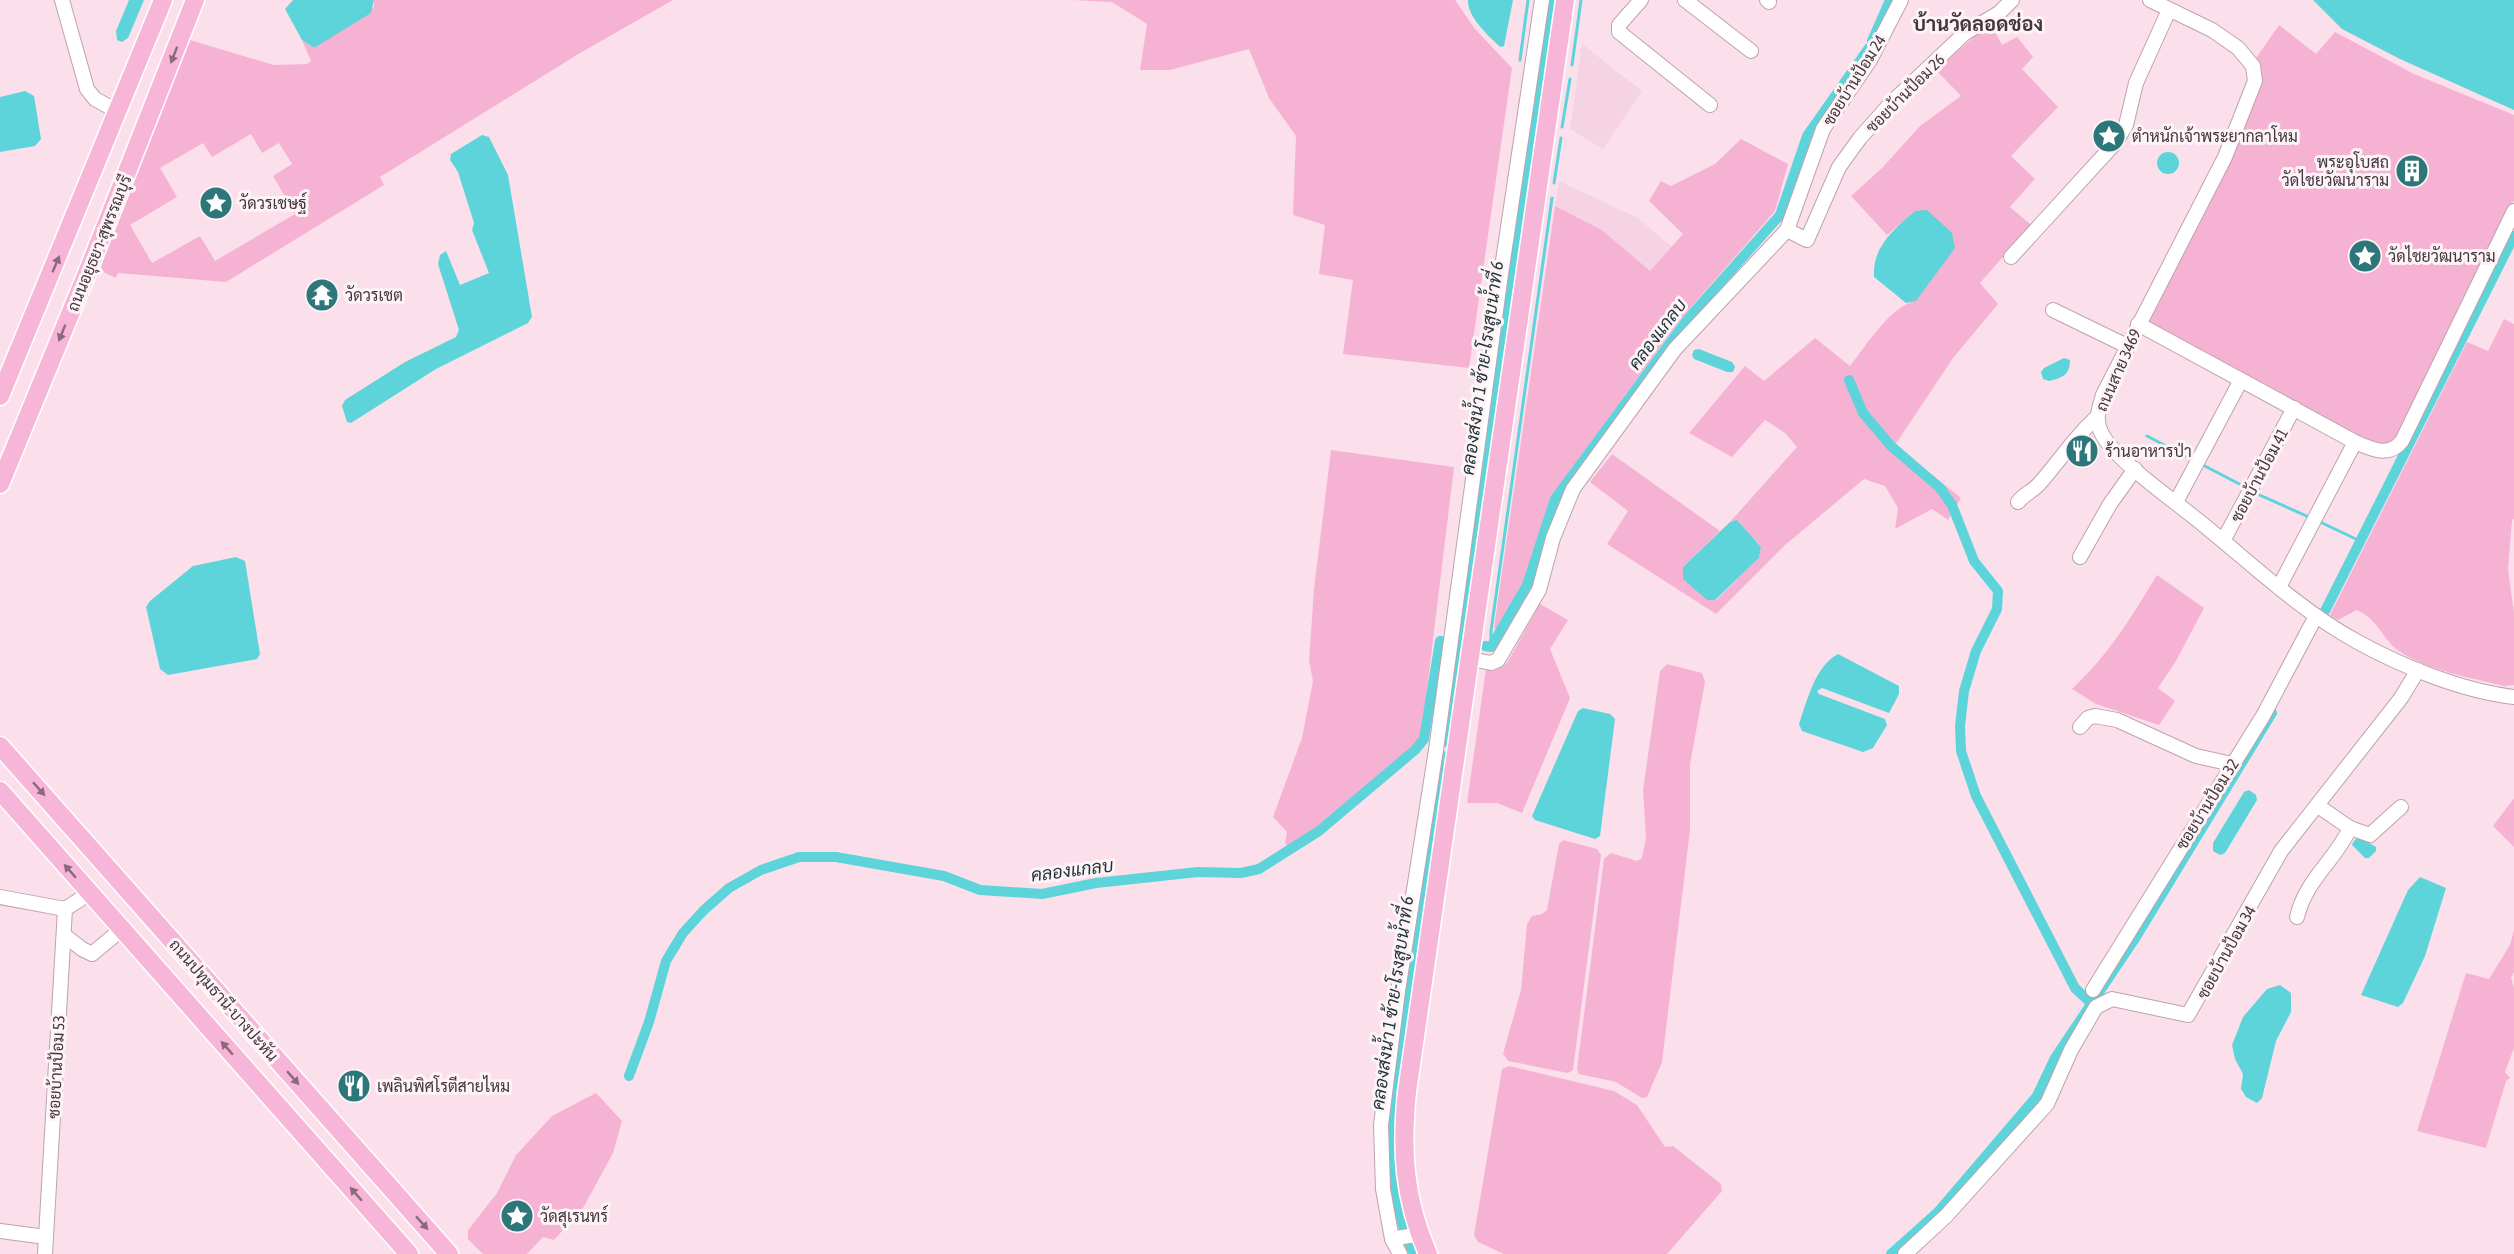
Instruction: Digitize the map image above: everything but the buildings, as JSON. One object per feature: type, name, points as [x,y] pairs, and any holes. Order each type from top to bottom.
[{"type":"main road","name":"ถนนอยุธยา-สุพรรณบุรี","points":[[0,396],[163,0]]},
{"type":"main road","name":"ถนนอยุธยา-สุพรรณบุรี","points":[[0,484],[133,160],[195,0]]},
{"type":"main road","points":[[1428,1254],[1406,1236],[1404,1127],[1426,885],[1458,746],[1471,658],[1513,275],[1565,0]]},
{"type":"main road","points":[[0,734],[18,764]]},
{"type":"main road","name":"ถนนปทุมธานี-บางปะหัน","points":[[0,746],[449,1254]]},
{"type":"main road","name":"ถนนปทุมธานี-บางปะหัน","points":[[3,796],[409,1254]]},
{"type":"street","points":[[62,0],[87,89],[95,99],[117,111]]},
{"type":"street","points":[[1400,1254],[1406,1236],[1383,1190],[1380,1125],[1398,991],[1426,885],[1436,750],[1513,275],[1542,0]]},
{"type":"street","points":[[1641,0],[1619,26],[1619,32],[1710,105]]},
{"type":"street","points":[[1685,0],[1751,51]]},
{"type":"street","name":"ซอยบ้านป้อม 24","points":[[1787,230],[1823,129],[1870,60],[1901,0]]},
{"type":"street","name":"ซอยบ้านป้อม 26","points":[[1787,230],[1807,240],[1839,167],[1860,138],[1892,102],[1965,33],[1999,13],[2012,0]]},
{"type":"street","name":"ถนนสาย 3469","points":[[2150,0],[2212,30],[2238,48],[2253,66],[2255,81],[2225,157],[2103,395],[2097,417],[2102,435],[2135,469],[2316,616],[2358,642],[2418,670],[2473,688],[2514,697]]},
{"type":"street","points":[[2010,257],[2116,142],[2126,126],[2136,83],[2169,10]]},
{"type":"street","points":[[2138,324],[2355,442],[2375,451],[2386,451],[2398,447],[2402,441],[2514,211]]},
{"type":"street","points":[[1471,658],[1491,663],[1498,660],[1539,590],[1553,538],[1574,489],[1675,349],[1787,230]]},
{"type":"street","points":[[2053,310],[2127,346]]},
{"type":"street","points":[[2176,502],[2241,380]]},
{"type":"street","name":"ซอยบ้านป้อม 41","points":[[2223,541],[2294,408]]},
{"type":"street","points":[[2018,502],[2024,494],[2039,484],[2079,432],[2097,417]]},
{"type":"street","points":[[2279,587],[2355,442]]},
{"type":"street","points":[[2080,557],[2110,504],[2135,469]]},
{"type":"street","name":"ซอยบ้านป้อม 32","points":[[2092,990],[2263,716],[2316,616]]},
{"type":"street","name":"ซอยบ้านป้อม 34","points":[[1905,1254],[1946,1216],[2048,1104],[2071,1050],[2096,1007],[2112,999],[2188,1015],[2282,851],[2401,698],[2418,670]]},
{"type":"street","points":[[2080,727],[2088,718],[2095,716],[2117,720],[2196,756],[2232,764]]},
{"type":"street","points":[[1436,750],[1458,746]]},
{"type":"street","points":[[2318,806],[2350,828],[2370,835],[2401,807]]},
{"type":"street","points":[[2298,917],[2301,902],[2314,878],[2343,842],[2350,828]]},
{"type":"street","points":[[0,897],[65,909],[90,893]]},
{"type":"street","name":"ซอยบ้านป้อม 53","points":[[45,1254],[65,909]]},
{"type":"street","points":[[64,935],[92,954],[122,929]]},
{"type":"street","points":[[0,1231],[46,1237]]},
{"type":"shaded area","points":[[374,0],[673,0],[580,53],[380,177],[384,185],[226,282],[118,273],[116,278],[105,273],[101,268],[110,235],[190,40],[274,65],[307,64],[311,61],[302,40],[314,48],[374,7]],"holes":[[[251,134],[262,153],[279,143],[292,164],[273,176],[295,214],[215,261],[200,236],[152,263],[130,225],[177,197],[160,168],[203,143],[212,157]]]},
{"type":"shaded area","points":[[1073,0],[1455,0],[1475,29],[1512,68],[1469,368],[1343,354],[1353,280],[1319,274],[1325,225],[1293,215],[1296,136],[1269,98],[1249,49],[1170,70],[1140,70],[1147,24],[1112,2]]},
{"type":"shaded area","points":[[1990,23],[2002,45],[2017,37],[2033,57],[2022,69],[2058,107],[2011,156],[2035,179],[2010,207],[2031,225],[1980,283],[1998,304],[1953,358],[1895,445],[1961,498],[1948,520],[1932,509],[1895,529],[1898,508],[1885,486],[1864,479],[1785,545],[1716,614],[1607,544],[1628,511],[1590,482],[1612,454],[1720,531],[1683,567],[1716,600],[1759,558],[1761,547],[1738,521],[1730,522],[1797,447],[1785,433],[1765,420],[1732,457],[1689,433],[1745,366],[1764,381],[1815,338],[1850,366],[1888,318],[1897,310],[1916,301],[1915,211],[1887,235],[1851,196],[1883,167],[1920,126],[1961,96],[1936,70]]},
{"type":"shaded area","points":[[2279,25],[2316,54],[2335,32],[2414,74],[2514,115],[2514,200],[2395,443],[2368,443],[2142,323],[2253,98],[2254,61]]},
{"type":"shaded area","points":[[1582,44],[1642,91],[1603,149],[1570,129]]},
{"type":"shaded area","points":[[1741,139],[1788,164],[1775,211],[1681,319],[1551,497],[1523,582],[1496,629],[1494,628],[1555,206],[1602,230],[1650,271],[1683,234],[1649,201],[1661,181],[1671,186],[1715,164]]},
{"type":"shaded area","points":[[1559,181],[1638,218],[1672,247],[1650,272],[1602,230],[1555,206]]},
{"type":"shaded area","points":[[2504,319],[2514,324],[2514,519],[2512,520],[2508,569],[2514,613],[2514,685],[2504,686],[2450,673],[2410,658],[2388,641],[2371,619],[2357,610],[2338,620],[2330,615],[2467,342],[2488,351]]},
{"type":"shaded area","points":[[1331,450],[1454,467],[1420,747],[1321,830],[1292,846],[1285,844],[1287,832],[1273,817],[1302,738],[1313,681],[1309,661],[1314,589]]},
{"type":"shaded area","points":[[2157,575],[2204,608],[2176,661],[2158,688],[2175,701],[2159,725],[2096,704],[2072,689],[2108,649]]},
{"type":"shaded area","points":[[1540,604],[1568,620],[1550,649],[1570,698],[1522,813],[1497,803],[1467,803],[1486,669],[1496,669],[1507,663]]},
{"type":"shaded area","points":[[1667,664],[1702,673],[1705,682],[1690,764],[1690,830],[1662,1062],[1647,1097],[1642,1098],[1616,1082],[1579,1074],[1577,1069],[1604,859],[1611,853],[1637,861],[1642,858],[1646,838],[1643,790],[1660,671]]},
{"type":"shaded area","points":[[2514,798],[2514,847],[2493,826]]},
{"type":"shaded area","points":[[1563,840],[1597,849],[1601,855],[1573,1070],[1568,1073],[1508,1061],[1503,1054],[1521,990],[1527,924],[1532,916],[1542,914],[1547,910],[1559,844]]},
{"type":"shaded area","points":[[2514,930],[2514,972],[2511,978],[2514,988],[2514,1048],[2505,1072],[2510,1078],[2506,1081],[2486,1148],[2417,1131],[2466,973],[2489,979],[2510,945]]},
{"type":"shaded area","points":[[1509,1066],[1614,1091],[1637,1105],[1665,1147],[1673,1146],[1721,1184],[1722,1191],[1667,1254],[1504,1254],[1478,1242],[1474,1235],[1502,1069]]},
{"type":"shaded area","points":[[596,1093],[622,1121],[613,1153],[583,1208],[554,1240],[543,1237],[527,1254],[483,1254],[468,1239],[468,1230],[497,1193],[516,1155],[552,1116]]},
{"type":"water","points":[[129,0],[144,0],[128,38],[122,42],[117,40],[116,31]]},
{"type":"water","points":[[293,0],[374,0],[371,13],[314,48],[302,40],[285,9]]},
{"type":"water","points":[[1468,0],[1513,0],[1504,46],[1500,47],[1480,26],[1471,13]]},
{"type":"water","points":[[2313,0],[2514,0],[2514,110],[2400,59],[2342,29]]},
{"type":"water","points":[[25,91],[34,96],[41,139],[35,146],[0,152],[0,97]]},
{"type":"water","points":[[482,135],[489,137],[508,175],[532,317],[528,323],[436,369],[351,423],[347,422],[342,406],[345,400],[405,362],[456,337],[459,330],[438,264],[440,255],[446,251],[460,285],[489,273],[472,230],[474,223],[458,172],[450,160],[451,154]]},
{"type":"water","points":[[2168,152],[2176,155],[2179,163],[2176,171],[2168,174],[2160,171],[2157,163],[2160,155]]},
{"type":"water","points":[[1927,210],[1952,233],[1955,248],[1916,301],[1906,303],[1874,277],[1874,266],[1881,248],[1892,232],[1915,211]]},
{"type":"water","points":[[1699,349],[1732,362],[1735,367],[1733,372],[1727,372],[1694,359],[1692,355],[1694,350]]},
{"type":"water","points":[[2064,358],[2070,360],[2069,369],[2064,375],[2049,381],[2043,379],[2041,372],[2044,368]]},
{"type":"water","points":[[1737,520],[1761,547],[1759,558],[1715,600],[1707,600],[1683,579],[1683,567],[1730,522]]},
{"type":"water","points":[[236,557],[245,561],[260,654],[257,659],[168,675],[160,669],[146,607],[150,601],[193,566]]},
{"type":"water","points":[[1838,654],[1899,686],[1899,694],[1889,713],[1822,688],[1817,691],[1819,694],[1885,719],[1887,725],[1873,748],[1863,752],[1802,731],[1799,724],[1818,675],[1823,667]]},
{"type":"water","points":[[1583,708],[1610,714],[1615,719],[1600,836],[1595,839],[1535,820],[1532,816],[1578,711]]},
{"type":"water","points":[[2249,790],[2256,795],[2257,800],[2225,853],[2220,855],[2213,851],[2213,843],[2244,792]]},
{"type":"water","points":[[2358,836],[2376,847],[2376,851],[2369,858],[2365,858],[2352,844]]},
{"type":"water","points":[[2420,877],[2446,888],[2425,956],[2403,1003],[2398,1007],[2361,995],[2408,890]]},
{"type":"water","points":[[2280,985],[2291,993],[2291,1012],[2276,1041],[2262,1098],[2257,1103],[2246,1097],[2241,1089],[2243,1074],[2235,1059],[2232,1045],[2243,1017],[2267,989]]},
{"type":"waterway","points":[[1520,60],[1528,0]]},
{"type":"waterway","name":"คลองส่งน้ำ 1 ซ้าย-โรงสูบน้ำที่ 6","points":[[1445,742],[1552,0]]},
{"type":"waterway","points":[[1572,65],[1581,0]]},
{"type":"waterway","name":"คลองแกลบ","points":[[1872,41],[1890,0]]},
{"type":"waterway","name":"คลองแกลบ","points":[[1485,646],[1491,647],[1527,585],[1555,499],[1687,320],[1780,215],[1807,136],[1869,48]]},
{"type":"waterway","points":[[1562,127],[1570,79]]},
{"type":"waterway","points":[[1554,183],[1561,138]]},
{"type":"waterway","points":[[1491,647],[1491,631],[1552,198]]},
{"type":"waterway","points":[[2325,611],[2514,236]]},
{"type":"waterway","points":[[1849,380],[1863,413],[1891,446],[1940,488],[1952,505],[1974,561],[1998,591],[1997,609],[1976,651],[1964,691],[1960,726],[1961,751],[1976,796],[2075,988],[2092,1004]]},
{"type":"waterway","points":[[2147,436],[2193,460]]},
{"type":"waterway","points":[[2201,464],[2247,488]]},
{"type":"waterway","points":[[2255,493],[2311,518]]},
{"type":"waterway","points":[[2318,521],[2360,541]]},
{"type":"waterway","name":"คลองแกลบ","points":[[629,1076],[649,1022],[666,961],[683,933],[729,888],[761,870],[799,857],[836,857],[944,876],[980,890],[1042,894],[1096,883],[1198,872],[1241,873],[1259,869],[1319,831],[1415,750],[1424,739],[1440,641],[1445,642]]},
{"type":"waterway","points":[[1891,1254],[1938,1212],[2037,1096],[2055,1058],[2136,937],[2272,713]]},
{"type":"waterway","name":"คลองส่งน้ำ 1 ซ้าย-โรงสูบน้ำที่ 6","points":[[1414,1254],[1400,1216],[1393,1176],[1394,1095],[1443,756]]},
{"type":"place","name":"ตำหนักเจ้าพระยากลาโหม","points":[[2109,136]]},
{"type":"place","name":"พระอุโบสถ วัดไชยวัฒนาราม","points":[[2412,171]]},
{"type":"place","name":"วัดวรเชษฐ์","points":[[216,203]]},
{"type":"place","name":"วัดไชยวัฒนาราม","points":[[2365,256]]},
{"type":"place","name":"วัดวรเชต","points":[[322,295]]},
{"type":"place","name":"ร้านอาหารป่า","points":[[2082,451]]},
{"type":"place","name":"เพลินพิศโรตีสายไหม","points":[[354,1086]]},
{"type":"place","name":"วัดสุเรนทร์","points":[[517,1216]]},
{"type":"district","name":"บ้านวัดลอดช่อง","points":[[1978,23]]}]
